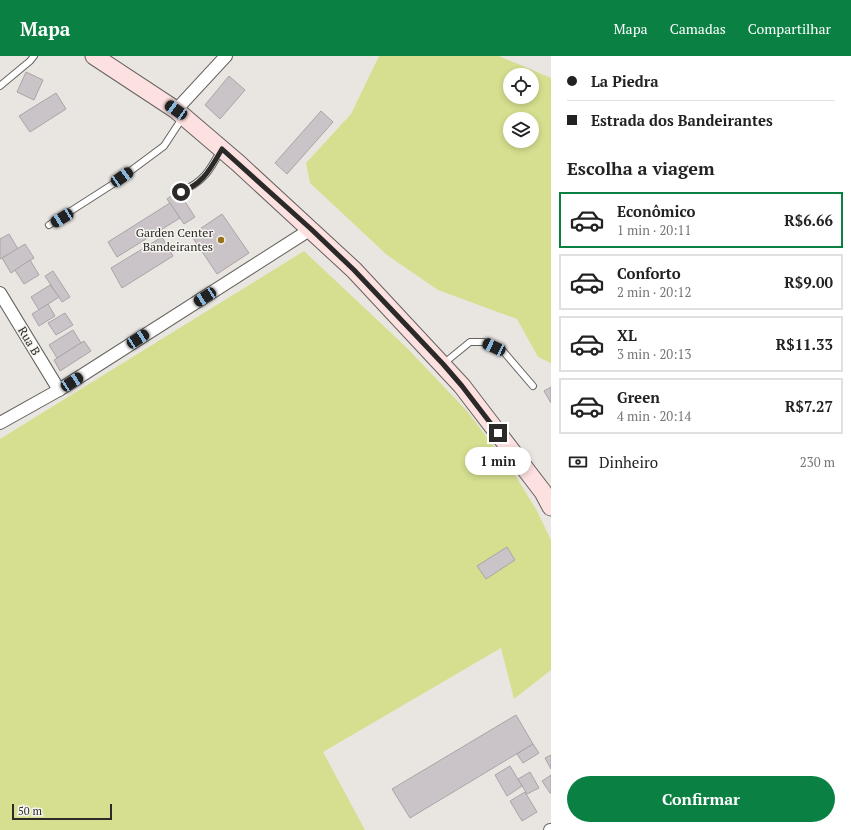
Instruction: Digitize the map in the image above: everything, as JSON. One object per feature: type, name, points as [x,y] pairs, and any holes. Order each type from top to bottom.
[{"type":"main road","points":[[100,58],[180,113],[311,229],[354,270],[462,386],[543,492],[551,507]]},
{"type":"street","points":[[180,113],[226,56]]},
{"type":"street","points":[[0,423],[59,390],[311,229]]},
{"type":"street","name":"Rua B","points":[[0,293],[59,390]]},
{"type":"lane","points":[[0,86],[34,56]]},
{"type":"lane","points":[[49,225],[113,184],[164,146],[180,113]]},
{"type":"lane","points":[[181,192],[192,187],[205,177],[222,149]]},
{"type":"lane","points":[[443,364],[470,342],[484,342],[503,351],[534,386]]},
{"type":"green space","points":[[379,56],[499,56],[527,68],[503,68],[503,104],[539,104],[539,73],[551,78],[551,363],[538,357],[517,319],[438,290],[387,255],[310,183],[306,163],[351,114]]},
{"type":"green space","points":[[304,251],[406,347],[467,411],[512,470],[537,511],[551,540],[551,670],[514,699],[501,648],[323,752],[365,830],[0,830],[0,439]]},
{"type":"building","points":[[26,72],[43,80],[34,100],[17,92]]},
{"type":"building","points":[[229,76],[245,90],[220,119],[205,105]]},
{"type":"building","points":[[56,93],[66,109],[30,132],[19,116]]},
{"type":"building","points":[[321,111],[333,122],[287,174],[275,163]]},
{"type":"building","points":[[178,191],[195,217],[184,224],[167,199]]},
{"type":"building","points":[[170,203],[180,218],[117,257],[108,242]]},
{"type":"building","points":[[222,214],[249,253],[217,274],[191,235]]},
{"type":"building","points":[[9,234],[18,249],[0,259],[0,239]]},
{"type":"building","points":[[162,237],[173,256],[122,288],[111,268]]},
{"type":"building","points":[[25,244],[34,258],[11,273],[2,258]]},
{"type":"building","points":[[30,260],[39,275],[24,284],[15,270]]},
{"type":"building","points":[[53,271],[70,297],[62,302],[45,276]]},
{"type":"building","points":[[50,285],[59,297],[39,310],[31,297]]},
{"type":"building","points":[[48,304],[55,316],[39,326],[32,314]]},
{"type":"building","points":[[65,313],[73,325],[56,335],[48,323]]},
{"type":"building","points":[[73,330],[81,343],[57,358],[49,345]]},
{"type":"building","points":[[84,341],[91,351],[60,371],[54,360]]},
{"type":"building","points":[[551,387],[551,403],[544,391]]},
{"type":"building","points":[[507,547],[515,560],[486,579],[477,566]]},
{"type":"building","points":[[516,715],[533,744],[410,818],[392,789]]},
{"type":"building","points":[[533,744],[539,753],[523,763],[517,754]]},
{"type":"building","points":[[551,755],[551,769],[545,758]]},
{"type":"building","points":[[510,766],[522,786],[507,796],[495,775]]},
{"type":"building","points":[[530,772],[539,788],[527,794],[518,779]]},
{"type":"building","points":[[551,775],[551,793],[550,793],[542,781]]},
{"type":"building","points":[[525,792],[537,812],[522,821],[510,801]]},
{"type":"place","name":"Garden Center Bandeirantes","points":[[221,240]]},
{"type":"route","points":[[181,192],[192,187],[205,177],[222,149],[238,162],[354,270],[443,364],[498,433]]}]
